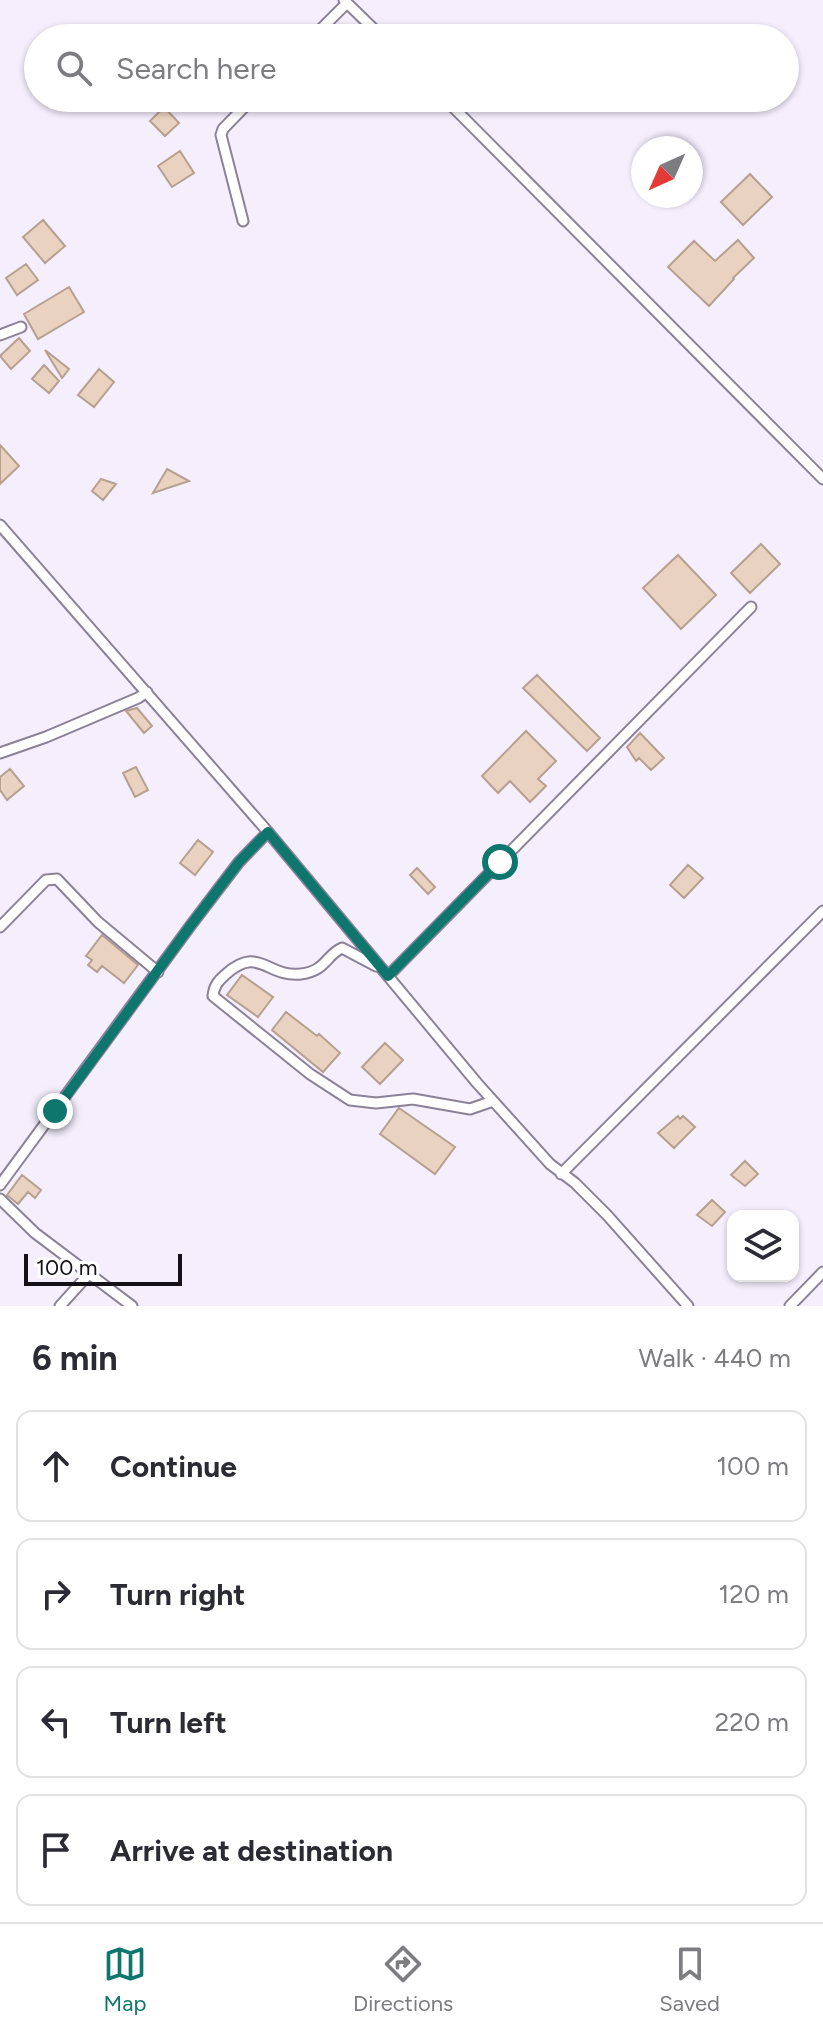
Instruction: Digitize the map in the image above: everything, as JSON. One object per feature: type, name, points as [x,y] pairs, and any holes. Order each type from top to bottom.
[{"type":"street","points":[[325,24],[346,2],[369,24]]},
{"type":"street","points":[[239,112],[221,135],[243,221]]},
{"type":"street","points":[[458,112],[823,479]]},
{"type":"street","points":[[0,335],[21,327]]},
{"type":"street","points":[[0,525],[268,832],[493,1101],[561,1174],[575,1183],[607,1215],[688,1306]]},
{"type":"street","points":[[388,976],[751,607]]},
{"type":"street","points":[[0,753],[59,732],[147,692]]},
{"type":"street","points":[[0,1185],[239,862],[268,832]]},
{"type":"street","points":[[0,927],[46,880],[57,879],[98,922],[158,972]]},
{"type":"street","points":[[561,1174],[823,911]]},
{"type":"street","points":[[379,967],[342,948],[336,950],[325,965],[300,974],[290,974],[254,960],[246,961],[222,977],[213,996],[310,1074],[350,1100],[376,1103],[413,1099],[470,1109],[493,1101]]},
{"type":"street","points":[[0,1199],[35,1233],[132,1306]]},
{"type":"street","points":[[790,1306],[823,1272]]},
{"type":"street","points":[[60,1306],[88,1275]]},
{"type":"building","points":[[159,112],[169,112],[179,123],[165,136],[150,121]]},
{"type":"building","points":[[180,151],[194,173],[172,187],[158,166]]},
{"type":"building","points":[[750,174],[772,197],[743,225],[721,202]]},
{"type":"building","points":[[43,220],[65,246],[45,263],[23,237]]},
{"type":"building","points":[[738,240],[754,258],[709,306],[668,267],[694,241],[715,261]]},
{"type":"building","points":[[26,264],[38,280],[17,295],[6,278]]},
{"type":"building","points":[[69,287],[84,312],[38,339],[24,314]]},
{"type":"building","points":[[19,338],[30,351],[11,369],[0,356]]},
{"type":"building","points":[[45,350],[69,369],[62,378]]},
{"type":"building","points":[[44,365],[59,381],[49,393],[32,379]]},
{"type":"building","points":[[99,369],[114,382],[94,407],[78,395]]},
{"type":"building","points":[[0,445],[19,466],[0,484]]},
{"type":"building","points":[[167,469],[189,481],[153,493]]},
{"type":"building","points":[[101,479],[116,484],[103,500],[92,491]]},
{"type":"building","points":[[761,544],[780,564],[750,593],[731,573]]},
{"type":"building","points":[[678,555],[716,595],[681,629],[643,588]]},
{"type":"building","points":[[537,675],[600,738],[587,751],[523,688]]},
{"type":"building","points":[[137,708],[152,726],[144,733],[126,711]]},
{"type":"building","points":[[526,731],[556,761],[538,779],[546,786],[530,802],[510,781],[498,793],[482,776]]},
{"type":"building","points":[[640,733],[664,758],[651,770],[639,758],[636,761],[627,747]]},
{"type":"building","points":[[136,767],[148,790],[135,797],[123,773]]},
{"type":"building","points":[[10,769],[24,786],[7,800],[0,790],[0,777]]},
{"type":"building","points":[[198,840],[213,852],[195,875],[180,863]]},
{"type":"building","points":[[688,865],[703,878],[684,898],[670,885]]},
{"type":"building","points":[[417,868],[435,887],[428,894],[410,875]]},
{"type":"building","points":[[102,935],[138,965],[124,983],[102,966],[97,972],[88,965],[92,960],[86,956]]},
{"type":"building","points":[[242,975],[273,997],[258,1017],[227,995]]},
{"type":"building","points":[[286,1012],[317,1036],[319,1034],[340,1053],[323,1072],[272,1030]]},
{"type":"building","points":[[385,1043],[403,1060],[380,1084],[362,1067]]},
{"type":"building","points":[[399,1108],[455,1147],[435,1174],[380,1134]]},
{"type":"building","points":[[678,1116],[680,1119],[683,1116],[695,1127],[674,1148],[658,1133]]},
{"type":"building","points":[[745,1161],[758,1174],[745,1186],[731,1175]]},
{"type":"building","points":[[22,1175],[41,1190],[35,1198],[28,1192],[18,1204],[7,1195]]},
{"type":"building","points":[[712,1200],[725,1212],[712,1226],[697,1215]]},
{"type":"route","points":[[55,1111],[239,862],[268,832],[388,976],[500,862]]}]
